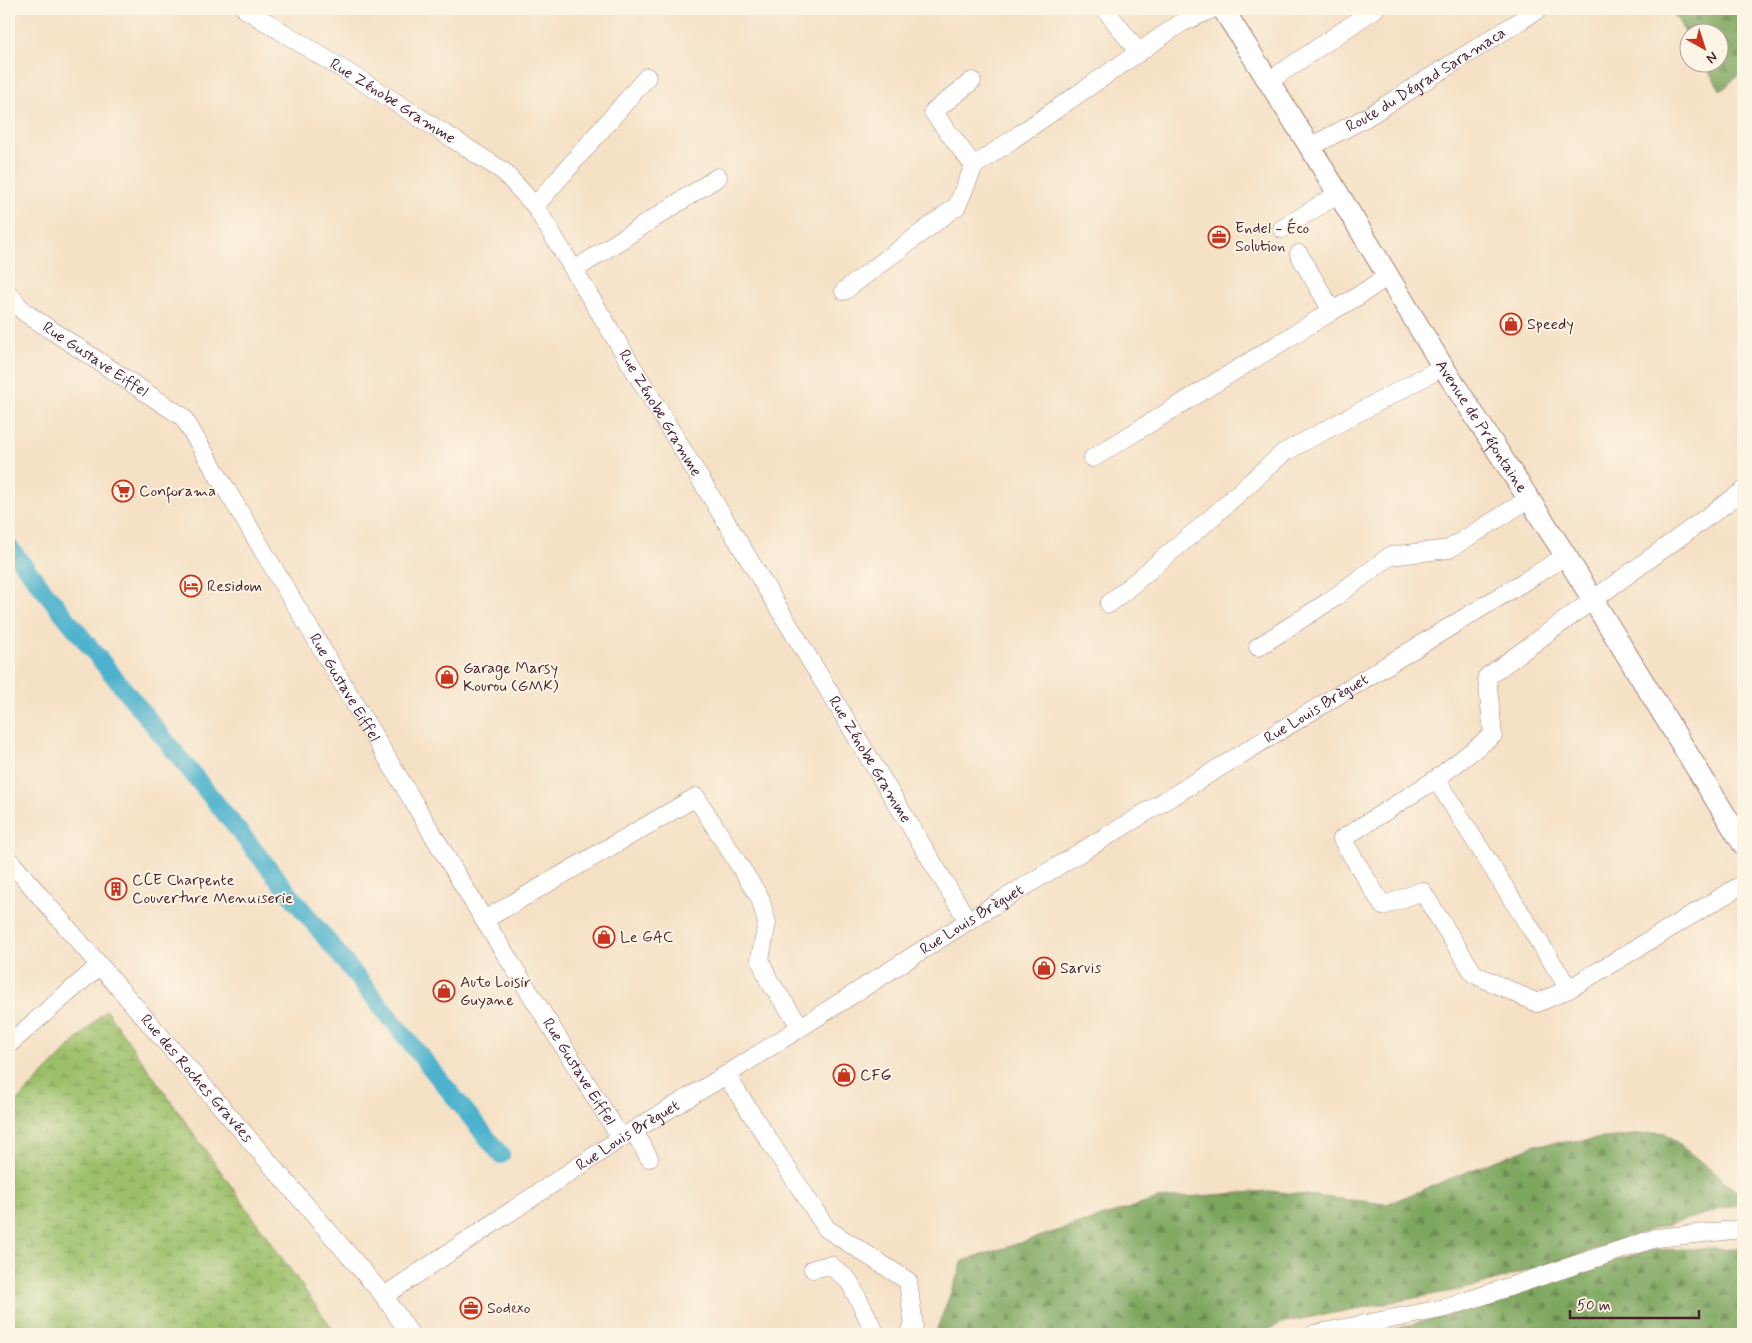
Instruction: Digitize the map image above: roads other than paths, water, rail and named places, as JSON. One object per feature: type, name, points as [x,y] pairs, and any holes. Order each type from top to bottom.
[{"type":"main road","name":"Avenue de Préfontaine","points":[[1223,9],[1310,147],[1443,368],[1594,600],[1743,844]]},
{"type":"street","points":[[1105,9],[1138,52]]},
{"type":"street","points":[[844,290],[957,206],[974,166],[1181,22],[1212,9]]},
{"type":"street","points":[[1269,81],[1375,9]]},
{"type":"street","name":"Route du Dégrad Saramaca","points":[[1310,147],[1367,117],[1540,9]]},
{"type":"street","name":"Rue Zénobe Gramme","points":[[251,10],[504,172],[536,206],[968,921]]},
{"type":"street","points":[[536,206],[646,77]]},
{"type":"street","points":[[972,81],[933,112],[974,166]]},
{"type":"street","points":[[574,270],[718,177]]},
{"type":"street","points":[[1282,229],[1338,194]]},
{"type":"street","points":[[1299,254],[1332,311]]},
{"type":"street","points":[[1092,458],[1388,276]]},
{"type":"street","name":"Rue Gustave Eiffel","points":[[9,294],[24,312],[183,417],[484,920],[627,1135],[649,1158]]},
{"type":"street","points":[[1109,604],[1210,519],[1283,454],[1443,368]]},
{"type":"street","points":[[1743,491],[1487,677],[1493,735],[1436,779],[1342,839],[1383,906],[1422,891],[1474,974],[1536,1003],[1569,989],[1743,884]]},
{"type":"street","points":[[1258,647],[1331,600],[1390,556],[1449,549],[1529,500]]},
{"type":"street","name":"Rue Louis Brèguet","points":[[384,1296],[627,1135],[801,1028],[968,921],[1566,556]]},
{"type":"street","points":[[1436,779],[1569,989]]},
{"type":"street","points":[[484,920],[696,797],[760,898],[767,923],[760,959],[769,981],[801,1028]]},
{"type":"street","name":"Rue des Roches Gravées","points":[[10,863],[384,1296],[410,1334]]},
{"type":"street","points":[[9,1044],[100,966]]},
{"type":"street","points":[[726,1075],[827,1229],[908,1281],[914,1326],[908,1334]]},
{"type":"street","points":[[1314,1334],[1446,1308],[1656,1238],[1743,1229]]},
{"type":"street","points":[[813,1269],[830,1265],[849,1281],[876,1334]]},
{"type":"waterway","points":[[9,547],[501,1155]]},
{"type":"place","name":"Endel - Éco Solution","points":[[1219,237]]},
{"type":"place","name":"Speedy","points":[[1511,324]]},
{"type":"place","name":"Conforama","points":[[123,491]]},
{"type":"place","name":"Residom","points":[[191,586]]},
{"type":"place","name":"Garage Marsy Kourou (GMK)","points":[[447,677]]},
{"type":"place","name":"CCE Charpente Couverture Menuiserie","points":[[116,889]]},
{"type":"place","name":"Le GAC","points":[[604,937]]},
{"type":"place","name":"Sarvis","points":[[1044,968]]},
{"type":"place","name":"Auto Loisir Guyane","points":[[444,991]]},
{"type":"place","name":"CFG","points":[[844,1075]]},
{"type":"place","name":"Sodexo","points":[[471,1308]]}]
